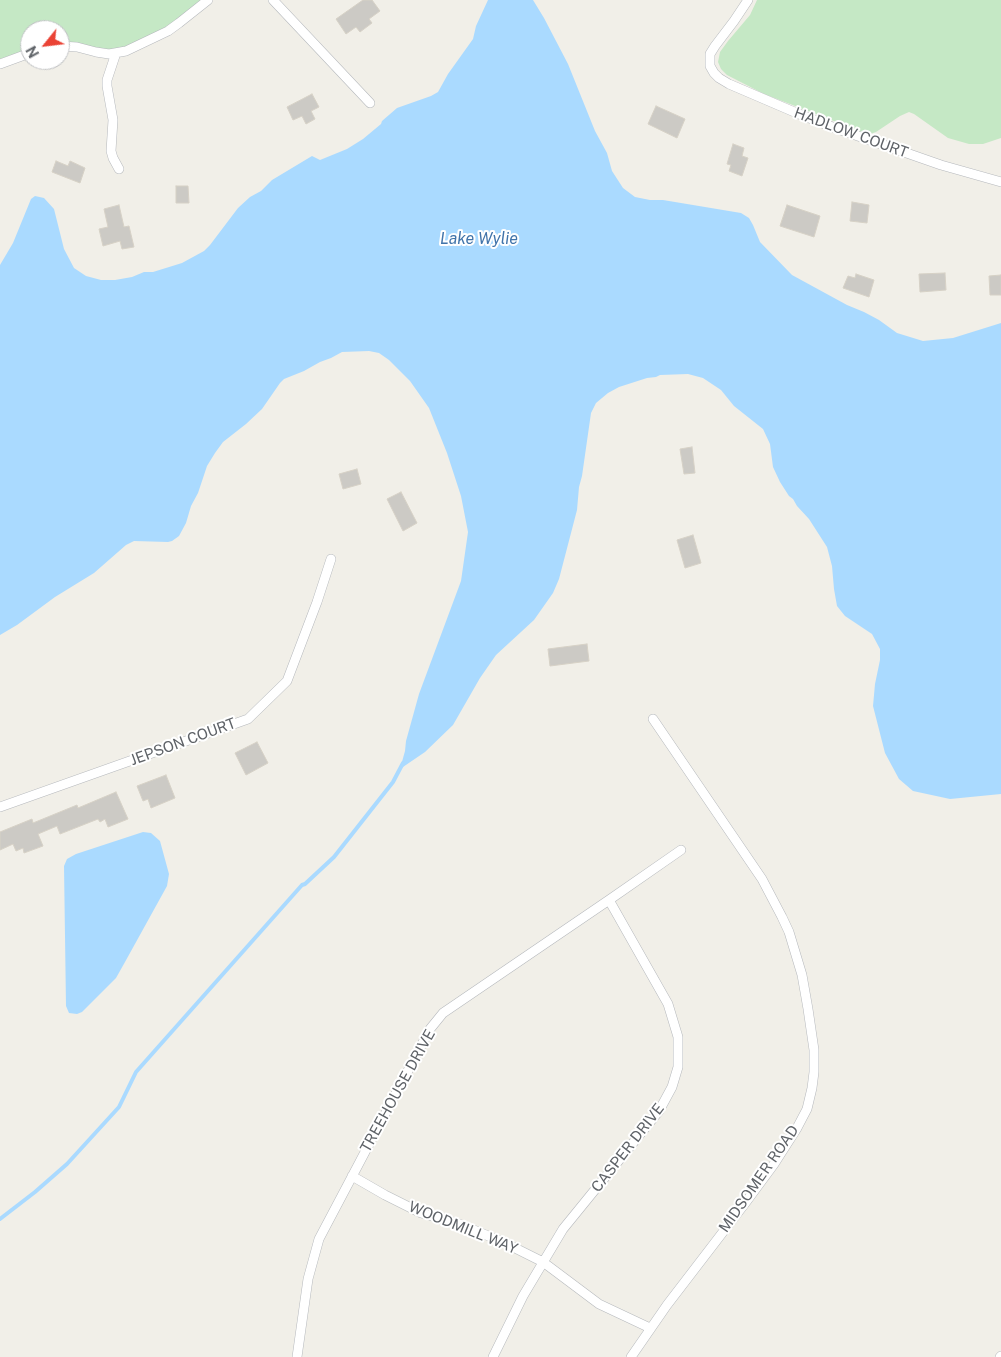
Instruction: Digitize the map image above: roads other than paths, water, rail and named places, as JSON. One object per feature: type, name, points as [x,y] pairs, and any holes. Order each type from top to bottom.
[{"type":"street","points":[[70,47],[103,54],[126,51],[168,30],[208,0]]},
{"type":"street","points":[[273,0],[370,103]]},
{"type":"street","name":"HADLOW COURT","points":[[748,0],[710,54],[710,66],[719,78],[799,114],[925,160],[1001,182]]},
{"type":"street","points":[[116,53],[107,80],[107,86],[113,120],[112,158],[119,169]]},
{"type":"street","points":[[0,64],[20,57]]},
{"type":"street","name":"JEPSON COURT","points":[[0,807],[248,719],[287,681],[317,602],[330,559]]},
{"type":"street","name":"MIDSOMER ROAD","points":[[631,1357],[650,1328],[774,1164],[807,1109],[814,1072],[814,1050],[802,975],[789,932],[762,879],[652,719]]},
{"type":"street","name":"TREEHOUSE DRIVE","points":[[297,1357],[308,1280],[318,1239],[430,1029],[443,1013],[681,850]]},
{"type":"street","name":"CASPER DRIVE","points":[[492,1357],[523,1296],[563,1229],[659,1111],[672,1087],[678,1067],[678,1037],[668,1004],[609,900]]},
{"type":"street","name":"WOODMILL WAY","points":[[352,1176],[421,1214],[457,1223],[503,1242],[543,1262],[599,1304],[650,1328]]},
{"type":"water","name":"Lake Wylie","points":[[488,0],[533,0],[568,64],[595,131],[607,153],[612,171],[623,188],[635,197],[741,213],[749,218],[760,242],[792,275],[879,320],[897,333],[923,341],[953,338],[1001,323],[1001,794],[950,799],[913,791],[899,779],[885,753],[873,706],[880,649],[872,634],[845,616],[837,606],[832,566],[827,547],[809,519],[789,496],[780,482],[773,467],[770,444],[763,429],[734,406],[721,390],[703,378],[688,374],[660,375],[647,378],[619,387],[596,403],[591,413],[577,510],[559,579],[553,593],[534,620],[496,655],[480,678],[453,725],[425,752],[400,769],[419,694],[461,581],[468,532],[461,496],[447,453],[429,408],[410,381],[389,360],[379,353],[369,351],[342,352],[284,379],[262,409],[223,442],[215,453],[207,466],[186,523],[179,536],[168,542],[134,541],[126,545],[94,573],[0,635],[0,265],[13,243],[31,199],[35,196],[44,198],[54,209],[64,249],[74,268],[86,276],[101,280],[115,280],[132,277],[144,272],[153,272],[182,263],[204,251],[238,208],[272,180],[312,156],[320,160],[347,149],[363,139],[397,108],[438,92],[448,74],[473,39],[476,26]]},
{"type":"water","points":[[143,832],[151,833],[160,841],[169,874],[167,886],[116,978],[82,1012],[77,1014],[69,1013],[66,1006],[64,866],[67,859],[76,854]]},
{"type":"waterway","points":[[0,1219],[67,1164],[119,1107],[136,1072],[302,885],[334,857],[393,782],[403,763]]}]
